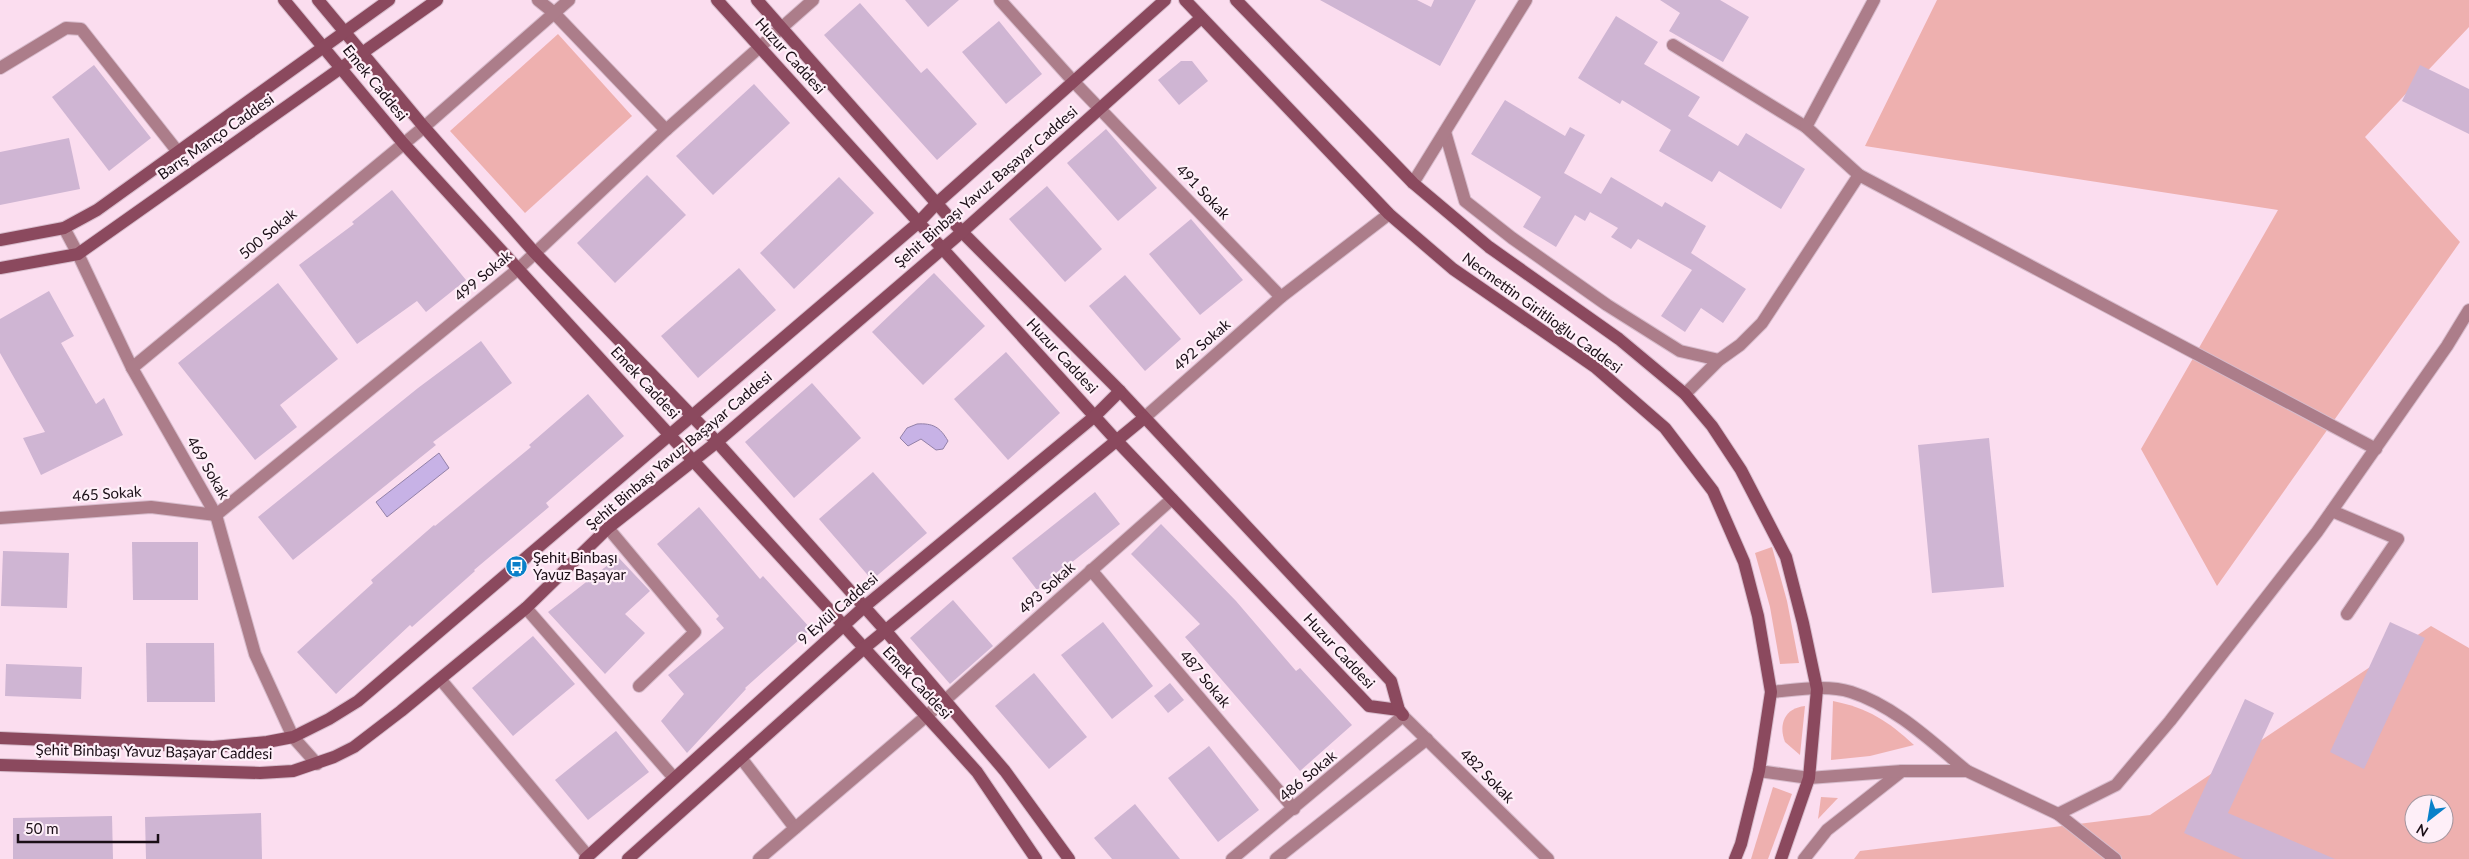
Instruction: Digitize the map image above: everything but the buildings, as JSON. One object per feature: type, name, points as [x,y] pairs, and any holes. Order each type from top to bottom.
[{"type":"street","name":"Emek Caddesi","points":[[284,0],[403,143],[517,270],[694,460],[863,649],[977,772],[1036,859]]},
{"type":"street","name":"Emek Caddesi","points":[[318,0],[346,31],[362,54],[424,127],[534,252],[717,442],[885,630],[1006,771],[1069,859]]},
{"type":"street","name":"Barış Manço Caddesi","points":[[0,240],[64,228],[98,210],[389,0]]},
{"type":"street","name":"Barış Manço Caddesi","points":[[0,268],[78,254],[437,0]]},
{"type":"street","points":[[538,0],[553,12],[666,130]]},
{"type":"street","name":"500 Sokak","points":[[132,368],[424,127],[553,12],[569,0]]},
{"type":"street","name":"Huzur Caddesi","points":[[717,0],[1116,440],[1369,706],[1401,713],[1391,681],[1120,391],[962,232],[757,0]]},
{"type":"street","name":"499 Sokak","points":[[216,515],[517,270],[666,130],[813,0]]},
{"type":"street","name":"491 Sokak","points":[[1000,0],[1073,81],[1281,297]]},
{"type":"street","name":"Şehit Binbaşı Yavuz Başayar Caddesi","points":[[0,738],[213,746],[267,742],[293,737],[329,719],[358,701],[918,223],[1073,81],[1165,0]]},
{"type":"street","name":"Necmettin Giritlioğlu Caddesi","points":[[1185,0],[1389,214],[1453,269],[1594,367],[1665,428],[1714,491],[1744,562],[1758,616],[1771,692],[1759,772],[1741,844],[1735,859]]},
{"type":"street","name":"Necmettin Giritlioğlu Caddesi","points":[[1236,0],[1413,183],[1489,247],[1619,339],[1686,394],[1712,426],[1741,470],[1786,557],[1817,688],[1809,778],[1781,859]]},
{"type":"street","points":[[1413,183],[1526,0]]},
{"type":"street","points":[[1806,127],[1874,0]]},
{"type":"street","name":"Şehit Binbaşı Yavuz Başayar Caddesi","points":[[0,765],[260,773],[293,771],[317,764],[354,746],[441,680],[526,608],[608,528],[717,442],[941,248],[962,232],[1201,18]]},
{"type":"street","points":[[0,68],[66,28],[81,29],[178,152]]},
{"type":"street","points":[[1673,44],[1806,127],[1859,175],[2376,449]]},
{"type":"street","points":[[1445,132],[1465,201],[1512,238],[1599,300],[1672,346],[1680,351],[1719,360]]},
{"type":"street","points":[[1686,394],[1719,360],[1740,345],[1762,324],[1859,175]]},
{"type":"street","name":"492 Sokak","points":[[1144,418],[1281,297],[1389,214]]},
{"type":"street","name":"469 Sokak","points":[[64,228],[132,368],[216,515],[255,654],[293,737],[317,764]]},
{"type":"street","points":[[2058,814],[2116,785],[2170,721],[2332,511],[2469,310]]},
{"type":"street","name":"9 Eylül Caddesi","points":[[587,858],[864,607],[1095,416],[1120,391]]},
{"type":"street","points":[[628,859],[885,630],[1144,418]]},
{"type":"street","name":"493 Sokak","points":[[759,859],[944,701],[1172,499]]},
{"type":"street","name":"465 Sokak","points":[[0,518],[151,507],[216,515]]},
{"type":"street","points":[[2332,511],[2398,539],[2347,614]]},
{"type":"street","points":[[608,528],[695,632],[639,686]]},
{"type":"street","name":"487 Sokak","points":[[1091,570],[1294,809]]},
{"type":"street","points":[[526,608],[674,778]]},
{"type":"street","points":[[441,680],[587,858]]},
{"type":"street","points":[[1771,692],[1817,688],[1849,691],[1877,703],[1912,727],[1967,771],[2058,814],[2107,855],[2115,859]]},
{"type":"street","name":"482 Sokak","points":[[1401,713],[1548,859]]},
{"type":"street","name":"486 Sokak","points":[[1232,859],[1294,809],[1401,713]]},
{"type":"street","points":[[1276,859],[1427,739]]},
{"type":"street","points":[[741,758],[795,828]]},
{"type":"street","points":[[1759,772],[1809,778],[1902,771],[1967,771]]},
{"type":"street","points":[[1804,859],[1827,830],[1902,771]]},
{"type":"shaded area","points":[[1937,0],[2469,0],[2469,27],[2365,137],[2460,242],[2217,586],[2141,449],[2278,210],[1865,146]]},
{"type":"shaded area","points":[[558,34],[632,116],[525,213],[450,131]]},
{"type":"shaded area","points":[[917,424],[932,425],[939,429],[948,441],[943,449],[936,450],[921,439],[908,446],[900,438],[907,428]]},
{"type":"shaded area","points":[[439,453],[449,468],[387,517],[376,502]]},
{"type":"shaded area","points":[[1772,547],[1787,601],[1799,663],[1780,664],[1770,607],[1755,553]]},
{"type":"shaded area","points":[[2431,626],[2469,648],[2469,859],[1854,859],[1860,851],[2150,815]]},
{"type":"shaded area","points":[[1833,701],[1857,707],[1877,717],[1914,745],[1870,756],[1831,760]]},
{"type":"shaded area","points":[[1805,706],[1800,755],[1785,742],[1782,729],[1785,718],[1792,710]]},
{"type":"shaded area","points":[[1773,787],[1792,794],[1768,859],[1751,859]]},
{"type":"shaded area","points":[[1821,797],[1838,798],[1818,819]]},
{"type":"place","name":"Şehit Binbaşı Yavuz Başayar","points":[[517,567]]}]
